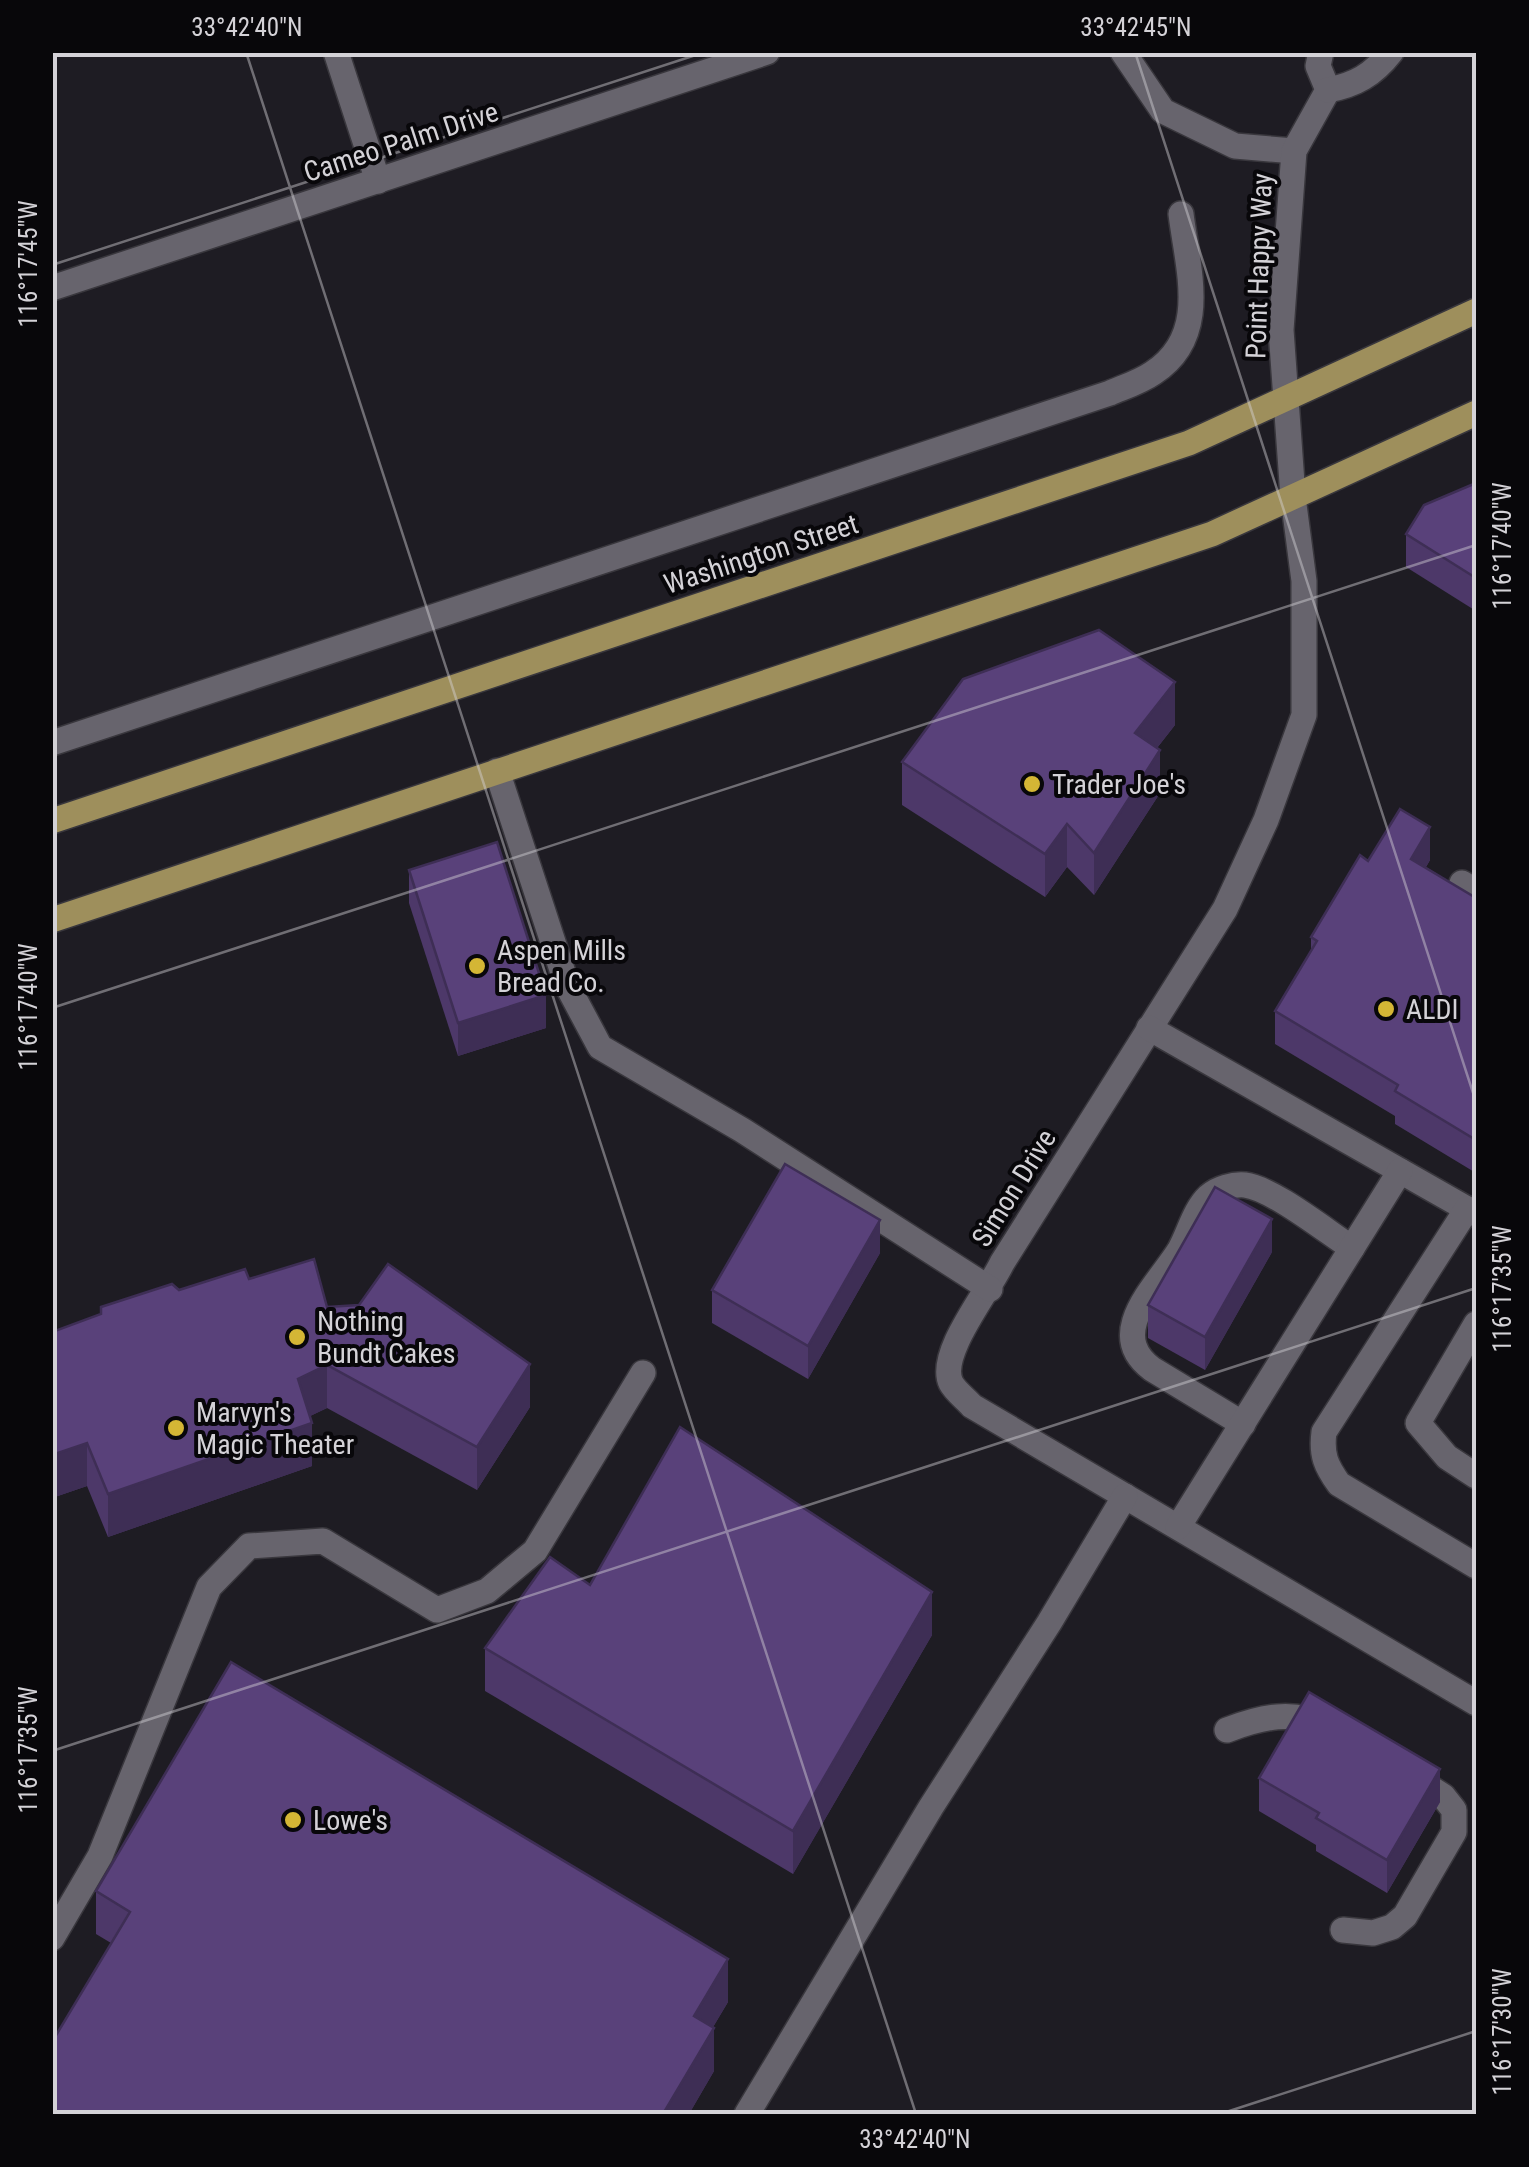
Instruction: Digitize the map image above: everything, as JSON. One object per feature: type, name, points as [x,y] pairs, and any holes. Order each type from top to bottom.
[{"type":"main road","name":"Washington Street","points":[[52,821],[1188,443],[1476,311]]},
{"type":"main road","points":[[52,920],[1212,534],[1476,413]]},
{"type":"street","points":[[336,52],[378,181]]},
{"type":"street","name":"Cameo Palm Drive","points":[[52,288],[768,52]]},
{"type":"street","points":[[1124,52],[1162,110],[1236,146],[1294,151]]},
{"type":"street","points":[[1321,52],[1318,66],[1328,90],[1352,86],[1379,68],[1391,52]]},
{"type":"street","name":"Point Happy Way","points":[[1290,453],[1281,330],[1294,151],[1328,90]]},
{"type":"street","points":[[52,744],[1110,393],[1154,373],[1180,348],[1194,312],[1182,214]]},
{"type":"street","name":"Simon Drive","points":[[1290,453],[1304,581],[1304,714],[1266,820],[1225,908],[1002,1264],[958,1337],[947,1363],[951,1383],[972,1406],[1476,1703]]},
{"type":"street","points":[[497,771],[567,985],[600,1047],[742,1130],[990,1288]]},
{"type":"street","points":[[1149,1028],[1472,1212],[1324,1432],[1322,1450],[1327,1468],[1340,1484],[1476,1566]]},
{"type":"street","points":[[1178,1527],[1400,1171]]},
{"type":"street","points":[[1243,1424],[1152,1370],[1139,1360],[1132,1342],[1138,1310],[1181,1248],[1197,1213],[1209,1196],[1224,1188],[1241,1184],[1260,1188],[1352,1248]]},
{"type":"street","points":[[1476,1324],[1418,1423],[1447,1457],[1476,1476]]},
{"type":"street","points":[[52,1938],[100,1856],[209,1587],[249,1546],[322,1541],[437,1610],[486,1591],[535,1552],[643,1373]]},
{"type":"street","points":[[748,2114],[931,1807],[1125,1496]]},
{"type":"street","points":[[1227,1730],[1257,1718],[1308,1717],[1355,1744]]},
{"type":"street","points":[[1343,1930],[1372,1933],[1392,1927],[1405,1916],[1454,1832],[1454,1810],[1443,1796],[1386,1762]]},
{"type":"building","points":[[1476,483],[1476,578],[1406,534],[1424,505]]},
{"type":"building","name":"Trader Joe's","points":[[1099,630],[1175,682],[1135,733],[1160,750],[1094,853],[1067,824],[1045,854],[902,762],[963,679]]},
{"type":"building","name":"ALDI","points":[[1400,809],[1430,827],[1411,859],[1476,898],[1476,1140],[1395,1091],[1398,1085],[1275,1011],[1317,941],[1311,937],[1360,855],[1368,861]]},
{"type":"building","name":"Aspen Mills Bread Co.","points":[[497,842],[546,995],[458,1023],[409,870]]},
{"type":"building","points":[[785,1164],[880,1220],[808,1346],[712,1290]]},
{"type":"building","points":[[1215,1187],[1272,1219],[1205,1337],[1148,1305]]},
{"type":"building","points":[[314,1259],[327,1307],[359,1305],[388,1264],[530,1364],[477,1447],[327,1365],[298,1379],[312,1423],[108,1494],[87,1443],[52,1455],[52,1332],[101,1314],[101,1307],[172,1284],[179,1290],[245,1269],[249,1279]]},
{"type":"building","points":[[680,1427],[932,1592],[793,1831],[485,1648],[550,1557],[590,1585]]},
{"type":"building","name":"Lowe's","points":[[231,1662],[728,1959],[694,2016],[714,2028],[663,2114],[52,2114],[52,2042],[130,1912],[96,1891]]},
{"type":"building","points":[[1309,1692],[1440,1769],[1387,1860],[1259,1778]]},
{"type":"place","name":"Trader Joe's","points":[[1032,784]]},
{"type":"place","name":"Aspen Mills Bread Co.","points":[[477,966]]},
{"type":"place","name":"ALDI","points":[[1386,1009]]},
{"type":"place","name":"Nothing Bundt Cakes","points":[[297,1337]]},
{"type":"place","name":"Marvyn's Magic Theater","points":[[176,1428]]},
{"type":"place","name":"Lowe's","points":[[293,1820]]}]
